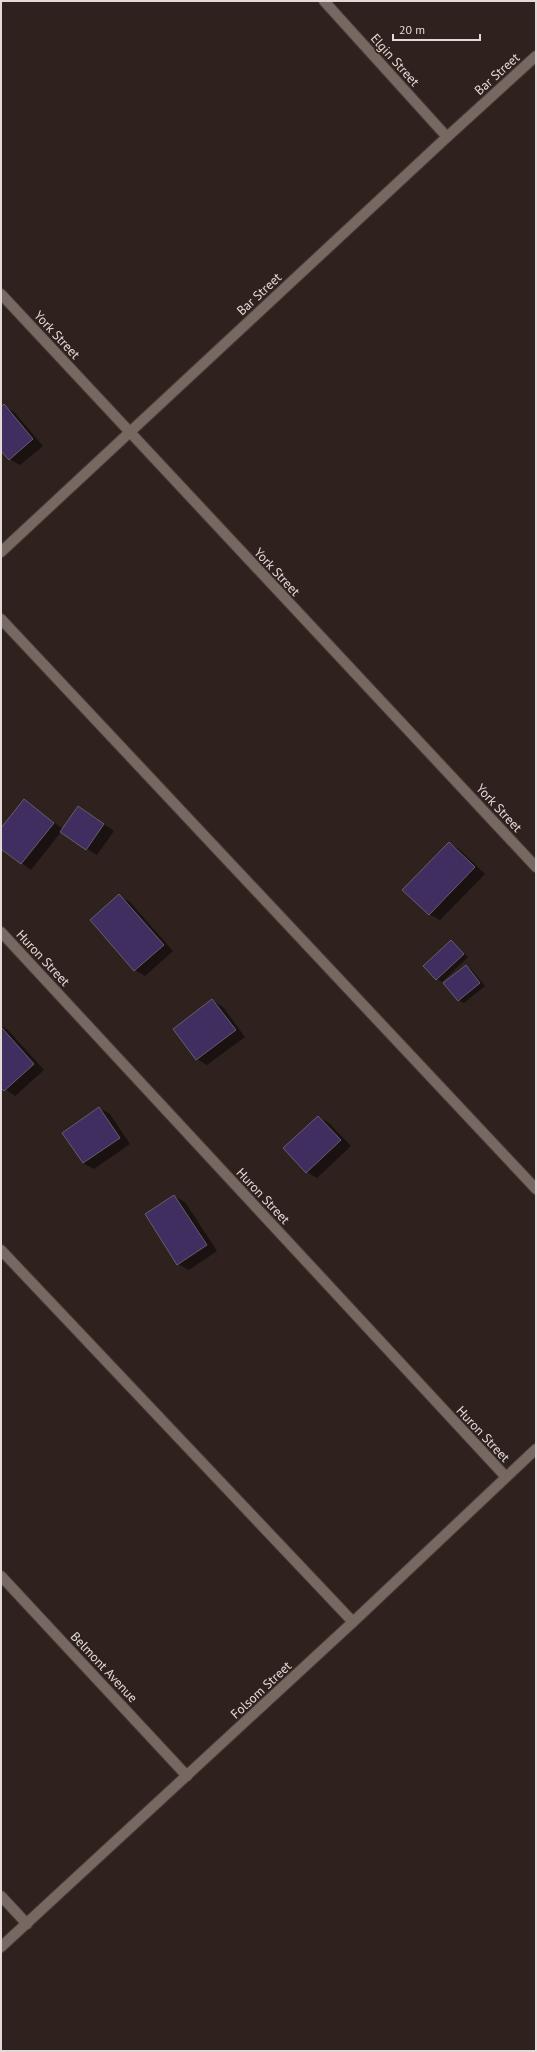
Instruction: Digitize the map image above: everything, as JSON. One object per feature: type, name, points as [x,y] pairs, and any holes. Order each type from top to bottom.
[{"type":"street","name":"Elgin Street","points":[[324,1],[447,137]]},
{"type":"street","name":"Bar Street","points":[[1,552],[128,432],[536,56]]},
{"type":"street","name":"York Street","points":[[1,294],[128,432],[536,867]]},
{"type":"street","points":[[1,619],[536,1190]]},
{"type":"street","name":"Huron Street","points":[[1,932],[506,1477]]},
{"type":"street","points":[[1,1250],[353,1622]]},
{"type":"street","name":"Folsom Street","points":[[1,1947],[353,1622],[536,1449]]},
{"type":"street","name":"Belmont Avenue","points":[[1,1576],[187,1776]]},
{"type":"street","points":[[1,1896],[27,1924]]},
{"type":"building","points":[[4,404],[33,439],[9,460],[1,451],[1,407]]},
{"type":"building","points":[[24,799],[54,823],[21,864],[1,849],[1,828]]},
{"type":"building","points":[[78,806],[104,824],[86,850],[60,832]]},
{"type":"building","points":[[449,842],[475,867],[429,915],[402,890]]},
{"type":"building","points":[[119,894],[164,945],[134,971],[90,920]]},
{"type":"building","points":[[451,940],[464,954],[436,980],[423,966]]},
{"type":"building","points":[[466,965],[480,983],[458,1001],[443,983]]},
{"type":"building","points":[[212,999],[236,1030],[196,1060],[173,1029]]},
{"type":"building","points":[[1,1027],[34,1064],[4,1091],[1,1088]]},
{"type":"building","points":[[99,1107],[120,1138],[83,1163],[62,1133]]},
{"type":"building","points":[[318,1116],[341,1140],[306,1173],[283,1148]]},
{"type":"building","points":[[174,1195],[207,1245],[177,1265],[145,1214]]}]
